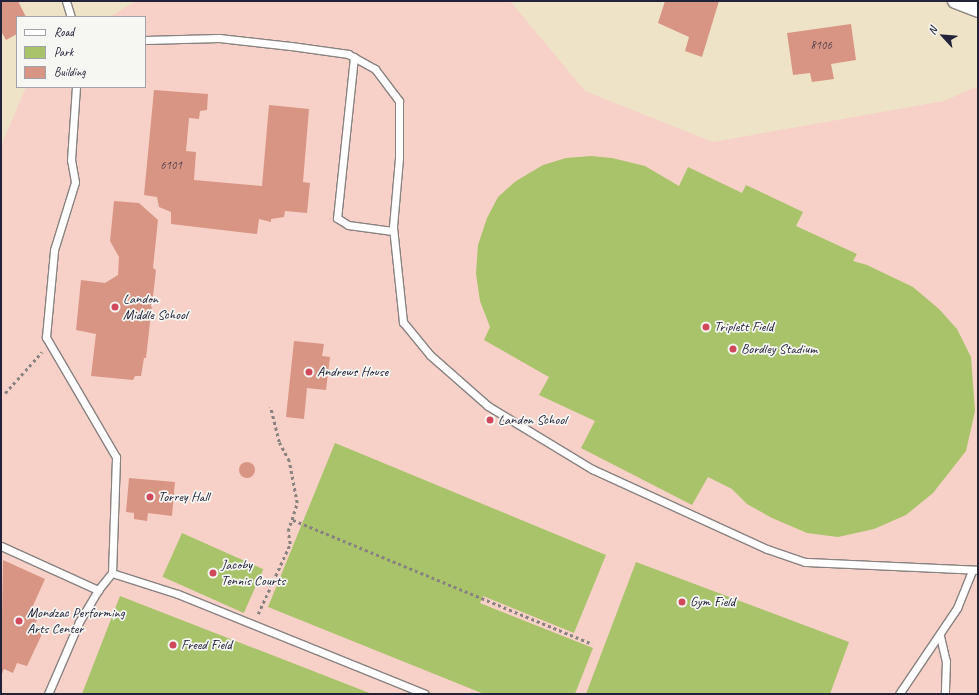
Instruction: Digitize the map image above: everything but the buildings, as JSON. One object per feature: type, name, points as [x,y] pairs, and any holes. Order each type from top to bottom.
[{"type":"street","points":[[955,1],[978,10]]},
{"type":"lane","points":[[66,1],[71,16]]},
{"type":"lane","points":[[146,40],[219,38],[348,54],[375,69],[399,101],[400,158],[393,231],[403,322],[426,350],[488,406],[592,469],[760,546],[805,562],[873,567],[922,566],[975,571],[957,608],[940,636],[899,694]]},
{"type":"lane","points":[[354,57],[338,218],[348,225],[393,231]]},
{"type":"lane","points":[[48,694],[79,622],[98,590],[112,574],[116,457],[46,337],[54,250],[75,182],[72,160],[76,88]]},
{"type":"lane","points":[[1,546],[98,590]]},
{"type":"lane","points":[[112,574],[178,594],[425,694]]},
{"type":"lane","points":[[940,636],[946,661],[945,694]]},
{"type":"path","points":[[5,393],[43,350]]},
{"type":"path","points":[[258,615],[290,544],[288,531],[293,520],[297,503],[294,484],[270,407]]},
{"type":"path","points":[[293,520],[592,644]]},
{"type":"shaded area","name":"Landon School","points":[[136,1],[510,1],[585,91],[713,142],[944,101],[978,86],[978,694],[1,694],[1,146],[26,88],[146,88],[146,16],[112,16]]},
{"type":"green space","name":"Bordley Stadium","points":[[591,156],[612,158],[645,166],[679,186],[688,167],[742,193],[746,185],[803,212],[796,226],[857,254],[853,261],[867,265],[913,287],[939,309],[957,329],[971,357],[975,411],[966,451],[933,493],[906,515],[874,529],[838,537],[807,533],[772,518],[747,504],[732,489],[708,477],[692,505],[581,448],[595,421],[539,395],[549,377],[484,340],[490,327],[480,301],[476,274],[478,245],[487,218],[498,197],[516,181],[543,165],[566,158]]},
{"type":"green space","name":"Jacoby Tennis Courts","points":[[335,443],[606,555],[574,633],[483,596],[480,603],[593,648],[575,694],[484,694],[268,607]]},
{"type":"green space","name":"Jacoby Tennis Courts","points":[[182,533],[263,569],[244,613],[162,577]]},
{"type":"green space","name":"Gym Field","points":[[636,562],[849,642],[830,694],[586,694]]},
{"type":"green space","name":"Freed Field","points":[[120,596],[372,694],[82,694]]},
{"type":"place","name":"Landon Middle School","points":[[115,307]]},
{"type":"place","name":"Triplett Field","points":[[706,327]]},
{"type":"place","name":"Bordley Stadium","points":[[733,349]]},
{"type":"place","name":"Andrews House","points":[[309,372]]},
{"type":"place","name":"Landon School","points":[[490,420]]},
{"type":"place","name":"Torrey Hall","points":[[150,497]]},
{"type":"place","name":"Jacoby Tennis Courts","points":[[213,573]]},
{"type":"place","name":"Gym Field","points":[[682,602]]},
{"type":"place","name":"Mondzac Performing Arts Center","points":[[19,621]]},
{"type":"place","name":"Freed Field","points":[[173,645]]}]
